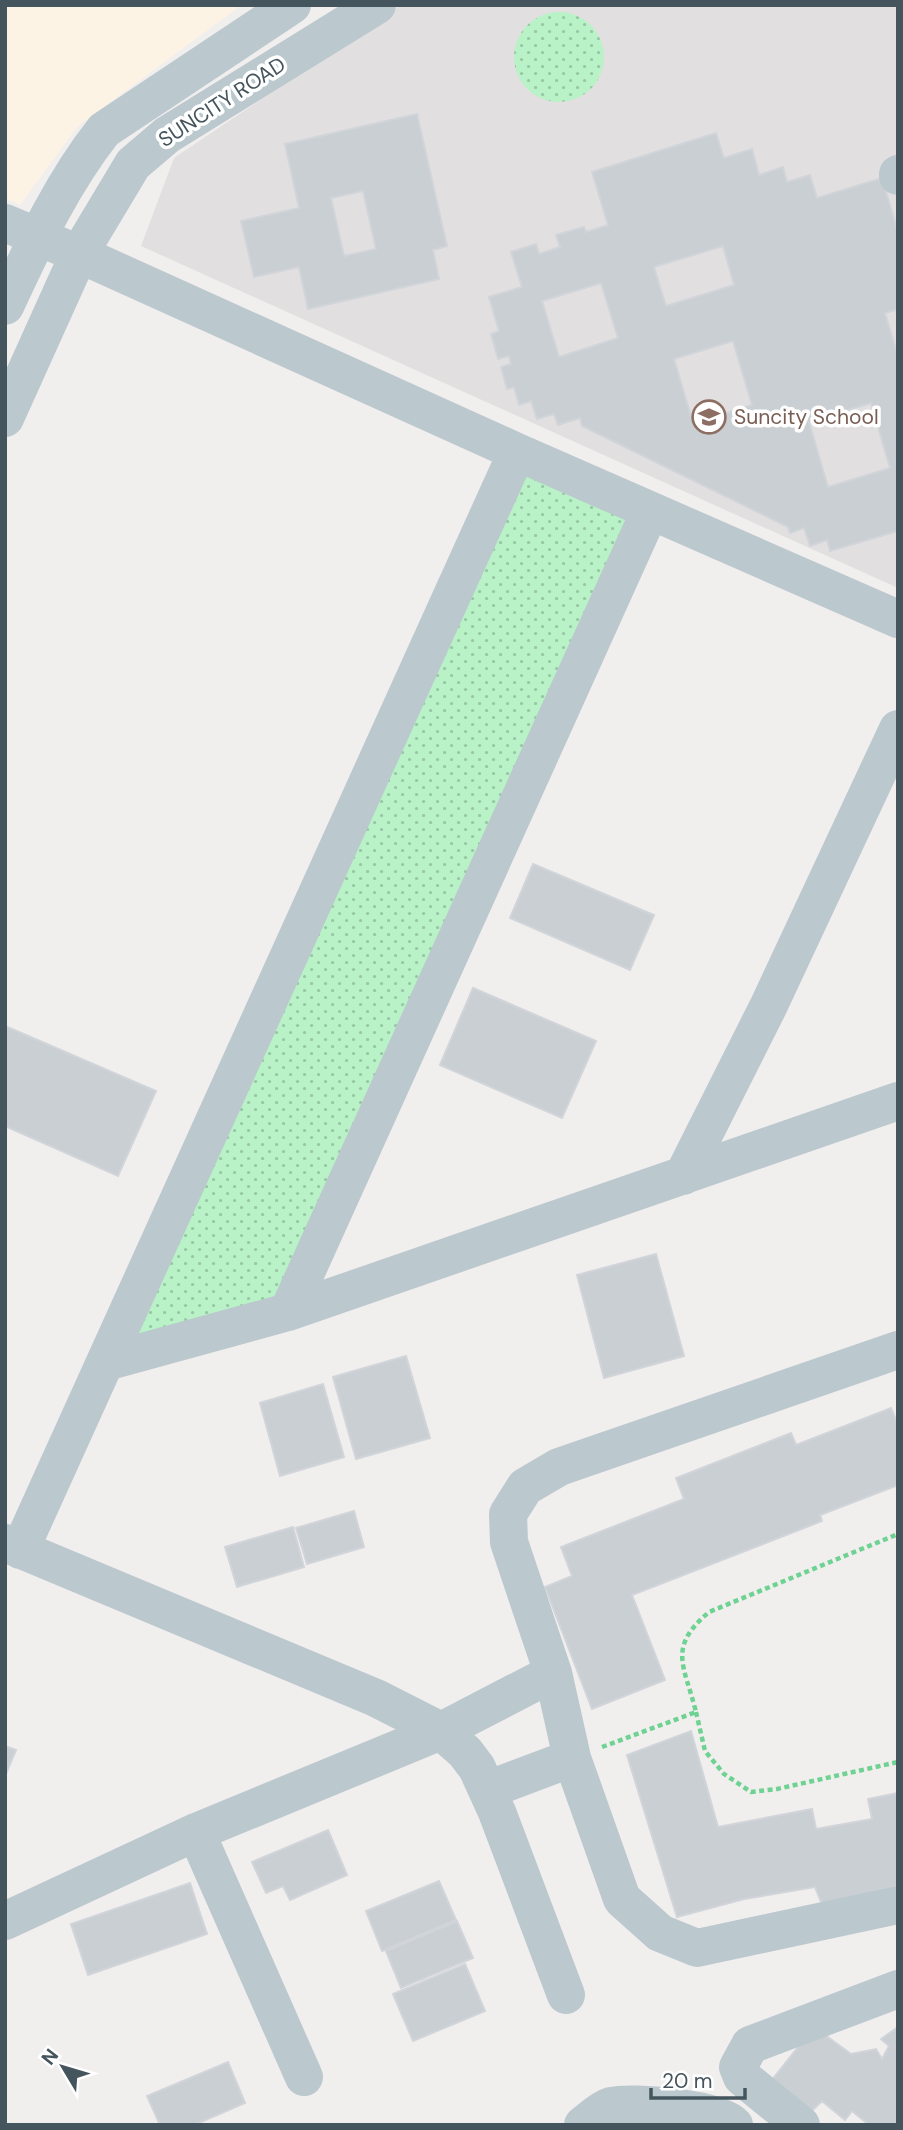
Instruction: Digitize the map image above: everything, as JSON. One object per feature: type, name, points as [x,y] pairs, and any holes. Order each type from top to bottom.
[{"type":"street","points":[[5,306],[21,230],[104,130],[292,5]]},
{"type":"street","name":"SUNCITY ROAD","points":[[5,418],[79,254],[134,164],[167,135],[377,5]]},
{"type":"street","points":[[21,230],[898,619]]},
{"type":"street","points":[[517,452],[106,1362],[13,1546],[376,1698],[440,1731],[465,1752],[477,1768],[566,1995]]},
{"type":"street","points":[[288,1312],[650,511]]},
{"type":"street","points":[[683,1176],[769,1005],[898,729]]},
{"type":"street","points":[[106,1362],[288,1312],[898,1101]]},
{"type":"street","points":[[898,1350],[559,1467],[525,1487],[508,1514],[509,1542],[553,1673],[572,1758],[622,1899],[660,1933],[697,1948],[898,1905]]},
{"type":"street","points":[[5,1921],[196,1832],[440,1731],[553,1673]]},
{"type":"street","points":[[487,1790],[572,1758]]},
{"type":"street","points":[[196,1832],[304,2077]]},
{"type":"street","points":[[802,2125],[742,2077],[738,2067],[750,2045],[898,1989]]},
{"type":"street","points":[[583,2125],[608,2106],[632,2103],[709,2113],[729,2120],[734,2125]]},
{"type":"path","points":[[898,1534],[709,1612],[690,1628],[681,1649],[705,1751],[724,1774],[751,1792],[777,1789],[898,1762]]},
{"type":"path","points":[[572,1758],[696,1712]]},
{"type":"shaded area","points":[[5,5],[240,6],[77,127],[20,205],[5,198]]},
{"type":"shaded area","name":"Suncity School","points":[[401,5],[898,5],[898,588],[141,246],[174,158]]},
{"type":"green space","points":[[559,12],[576,16],[591,25],[600,40],[604,57],[600,74],[591,89],[576,98],[559,102],[542,98],[527,89],[518,74],[514,57],[518,40],[527,25],[542,16]]},
{"type":"green space","points":[[524,470],[633,519],[278,1296],[134,1336]]},
{"type":"building","points":[[417,114],[447,246],[433,250],[439,279],[308,309],[299,267],[254,277],[241,221],[299,208],[285,144]],"holes":[[[363,191],[376,249],[344,256],[331,198]]]},
{"type":"building","points":[[716,133],[724,158],[752,149],[759,175],[783,167],[787,182],[810,175],[817,198],[882,178],[898,232],[898,309],[885,313],[898,356],[898,531],[830,551],[827,540],[810,546],[804,528],[790,533],[788,527],[582,426],[580,418],[558,425],[554,414],[537,419],[531,401],[519,405],[514,387],[507,389],[501,367],[511,364],[509,356],[498,359],[491,334],[499,331],[489,297],[522,287],[511,252],[536,244],[539,254],[560,247],[556,235],[584,227],[586,232],[608,225],[592,172]],"holes":[[[723,246],[734,285],[666,306],[654,267]],[[601,283],[618,338],[559,357],[542,301]],[[733,341],[752,405],[693,423],[674,359]],[[871,403],[890,468],[828,487],[809,422]]]},
{"type":"building","points":[[533,864],[654,915],[630,970],[510,918]]},
{"type":"building","points":[[473,988],[596,1041],[562,1118],[440,1065]]},
{"type":"building","points":[[5,1026],[156,1091],[118,1176],[5,1126]]},
{"type":"building","points":[[656,1254],[684,1356],[604,1378],[577,1275]]},
{"type":"building","points":[[406,1356],[430,1438],[356,1459],[333,1377]]},
{"type":"building","points":[[323,1384],[344,1457],[280,1476],[260,1403]]},
{"type":"building","points":[[891,1408],[898,1425],[898,1485],[820,1515],[822,1521],[632,1595],[665,1680],[592,1709],[545,1587],[572,1576],[561,1547],[684,1499],[676,1478],[791,1433],[796,1445]]},
{"type":"building","points":[[354,1511],[364,1547],[307,1564],[296,1528]]},
{"type":"building","points":[[293,1527],[304,1567],[237,1587],[225,1547]]},
{"type":"building","points":[[691,1731],[718,1827],[812,1809],[816,1829],[872,1819],[868,1799],[898,1793],[898,1886],[822,1904],[815,1887],[744,1899],[677,1917],[627,1755]]},
{"type":"building","points":[[5,1746],[16,1750],[5,1776]]},
{"type":"building","points":[[328,1830],[347,1875],[290,1900],[283,1886],[266,1893],[252,1862]]},
{"type":"building","points":[[439,1881],[456,1920],[382,1951],[366,1911]]},
{"type":"building","points":[[190,1883],[207,1934],[88,1975],[71,1924]]},
{"type":"building","points":[[457,1921],[473,1958],[401,1988],[386,1951]]},
{"type":"building","points":[[465,1964],[485,2011],[413,2041],[393,1994]]},
{"type":"building","points":[[814,2027],[851,2054],[876,2049],[882,2059],[889,2046],[881,2039],[898,2027],[898,2125],[869,2125],[852,2111],[845,2120],[822,2101],[810,2113],[771,2081]]},
{"type":"building","points":[[228,2062],[245,2103],[194,2125],[160,2125],[147,2096]]},
{"type":"place","name":"Suncity School","points":[[709,417]]}]
